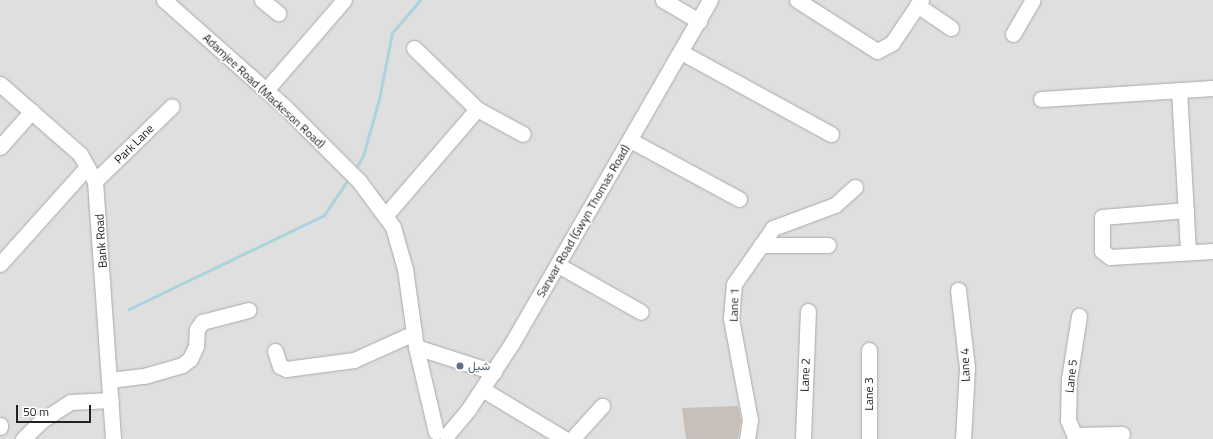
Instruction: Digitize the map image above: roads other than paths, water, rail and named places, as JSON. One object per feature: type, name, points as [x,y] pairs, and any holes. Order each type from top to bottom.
[{"type":"street","name":"Adamjee Road (Mackeson Road)","points":[[164,0],[266,90],[359,181],[393,227],[400,248],[415,340],[441,436]]},
{"type":"street","points":[[262,0],[278,13]]},
{"type":"street","points":[[266,90],[344,0]]},
{"type":"street","points":[[663,0],[699,20]]},
{"type":"street","name":"Sarwar Road (Gwyn Thomas Road)","points":[[441,436],[482,389],[494,372],[558,265],[710,0]]},
{"type":"street","points":[[797,0],[877,51],[892,43],[919,2],[951,28]]},
{"type":"street","points":[[1013,34],[1033,0]]},
{"type":"street","points":[[414,48],[477,109],[523,134]]},
{"type":"street","points":[[681,52],[831,134]]},
{"type":"street","name":"Bank Road","points":[[0,84],[80,154],[96,181],[113,439]]},
{"type":"street","points":[[1041,99],[1213,88]]},
{"type":"street","points":[[1179,90],[1188,252]]},
{"type":"street","name":"Park Lane","points":[[96,181],[172,106]]},
{"type":"street","points":[[385,216],[477,109]]},
{"type":"street","points":[[0,147],[32,111]]},
{"type":"street","points":[[630,140],[739,199]]},
{"type":"street","points":[[0,264],[87,167]]},
{"type":"street","name":"Lane 1","points":[[747,439],[750,420],[731,318],[734,284],[773,228],[835,205],[855,187]]},
{"type":"street","points":[[1186,210],[1106,215],[1101,221],[1102,251],[1110,257],[1213,251]]},
{"type":"street","points":[[761,245],[828,245]]},
{"type":"street","points":[[558,265],[641,312]]},
{"type":"street","name":"Lane 4","points":[[958,290],[967,368],[963,439]]},
{"type":"street","points":[[110,380],[144,376],[182,365],[190,359],[196,346],[197,329],[202,322],[248,310]]},
{"type":"street","name":"Lane 2","points":[[803,439],[808,311]]},
{"type":"street","name":"Lane 5","points":[[1079,316],[1069,379],[1068,420],[1075,437],[1122,434]]},
{"type":"street","points":[[275,351],[280,366],[286,369],[354,360],[415,340],[494,372]]},
{"type":"street","name":"Lane 3","points":[[869,350],[869,439]]},
{"type":"street","points":[[482,389],[565,439]]},
{"type":"street","points":[[23,439],[41,421],[70,402],[111,400]]},
{"type":"street","points":[[572,439],[602,406]]},
{"type":"waterway","points":[[357,166],[363,156],[379,99],[392,33],[420,0]]},
{"type":"waterway","points":[[129,309],[324,215],[347,181]]},
{"type":"place","name":"شیل","points":[[460,366]]}]
